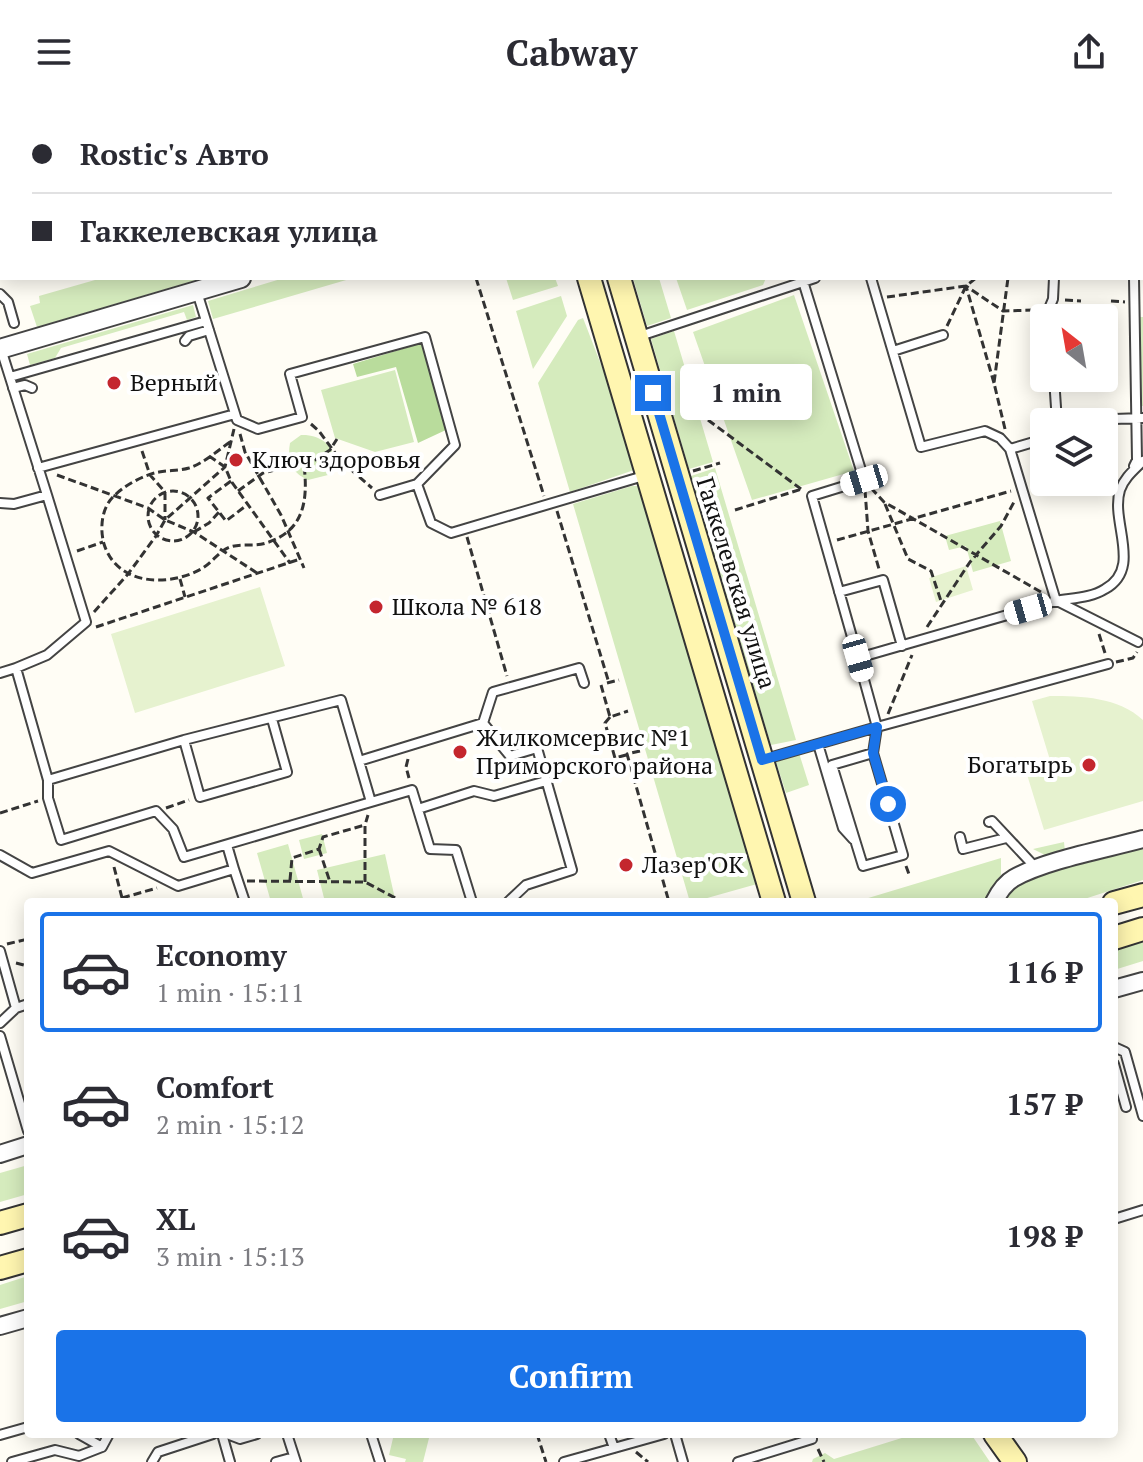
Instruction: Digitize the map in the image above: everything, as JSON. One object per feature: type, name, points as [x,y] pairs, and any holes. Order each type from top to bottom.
[{"type":"main road","points":[[590,280],[773,898]]},
{"type":"main road","name":"Гаккелевская улица","points":[[620,280],[803,898]]},
{"type":"main road","points":[[1118,902],[1143,895]]},
{"type":"main road","points":[[1118,937],[1143,929]]},
{"type":"main road","points":[[0,1223],[24,1216]]},
{"type":"main road","points":[[0,1268],[24,1261]]},
{"type":"main road","points":[[998,1438],[1015,1462]]},
{"type":"street","points":[[1,349],[234,280]]},
{"type":"street","points":[[996,898],[1013,878],[1143,839]]},
{"type":"street","points":[[1118,988],[1143,981]]},
{"type":"street","points":[[0,1154],[24,1146]]},
{"type":"street","points":[[0,1326],[24,1319]]},
{"type":"lane","points":[[636,337],[802,280],[864,480],[812,496],[880,726],[873,753],[903,855],[863,866],[832,765],[873,753]]},
{"type":"lane","points":[[872,280],[921,447],[985,431],[1000,438],[1010,449],[1056,601],[1138,642]]},
{"type":"lane","points":[[1051,304],[1054,280]]},
{"type":"lane","points":[[858,658],[1056,601],[1090,595],[1106,589],[1117,579],[1125,560],[1119,493],[1137,460],[1139,418],[1134,280]]},
{"type":"lane","points":[[197,291],[236,417]]},
{"type":"lane","points":[[0,294],[8,302],[14,323]]},
{"type":"lane","points":[[1133,303],[1143,304]]},
{"type":"lane","points":[[185,341],[207,326]]},
{"type":"lane","points":[[0,387],[207,326]]},
{"type":"lane","points":[[893,351],[943,335]]},
{"type":"lane","points":[[38,468],[236,417],[258,429],[302,417],[290,374],[425,337],[455,445],[417,484],[380,495]]},
{"type":"lane","points":[[0,673],[47,655],[86,622],[1,349]]},
{"type":"lane","points":[[11,383],[32,388]]},
{"type":"lane","points":[[1118,419],[1139,418]]},
{"type":"lane","points":[[1010,449],[1030,443]]},
{"type":"lane","points":[[1132,471],[1143,461]]},
{"type":"lane","points":[[417,484],[431,523],[451,533],[648,474]]},
{"type":"lane","points":[[0,503],[14,504],[47,495]]},
{"type":"lane","points":[[839,592],[883,580],[902,646]]},
{"type":"lane","points":[[762,760],[1108,664]]},
{"type":"lane","points":[[16,668],[48,780],[48,798],[61,840],[156,811],[173,829],[184,857],[412,790],[430,849],[456,850],[471,898]]},
{"type":"lane","points":[[483,723],[493,692],[579,668],[584,683]]},
{"type":"lane","points":[[48,780],[184,740],[341,700],[371,802]]},
{"type":"lane","points":[[184,740],[200,797],[287,772],[272,719]]},
{"type":"lane","points":[[359,761],[483,723]]},
{"type":"lane","points":[[483,723],[510,756],[537,748],[572,870],[526,885],[512,898]]},
{"type":"lane","points":[[818,744],[843,828],[856,842]]},
{"type":"lane","points":[[418,809],[474,791],[494,796],[546,781]]},
{"type":"lane","points":[[989,822],[992,821],[1037,869]]},
{"type":"lane","points":[[960,837],[963,849],[1006,838]]},
{"type":"lane","points":[[227,845],[244,898]]},
{"type":"lane","points":[[0,855],[32,873],[109,851],[178,886],[234,869]]},
{"type":"lane","points":[[0,949],[16,1008]]},
{"type":"lane","points":[[0,1023],[16,1008],[24,1005]]},
{"type":"lane","points":[[0,1036],[24,1117]]},
{"type":"lane","points":[[1118,1049],[1125,1052],[1143,1116]]},
{"type":"lane","points":[[1118,1078],[1126,1107]]},
{"type":"lane","points":[[1118,1218],[1143,1210]]},
{"type":"lane","points":[[0,1435],[24,1428]]},
{"type":"lane","points":[[86,1438],[102,1447]]},
{"type":"lane","points":[[12,1462],[55,1450],[79,1456],[102,1447],[107,1438]]},
{"type":"lane","points":[[152,1462],[158,1452],[201,1438]]},
{"type":"lane","points":[[226,1438],[230,1462]]},
{"type":"lane","points":[[276,1462],[295,1459],[288,1438]]},
{"type":"lane","points":[[372,1438],[380,1462]]},
{"type":"lane","points":[[610,1438],[614,1448]]},
{"type":"lane","points":[[564,1462],[650,1438]]},
{"type":"lane","points":[[676,1438],[683,1462]]},
{"type":"lane","points":[[738,1462],[768,1458],[809,1438]]},
{"type":"path","points":[[477,280],[545,498],[554,495]]},
{"type":"path","points":[[943,335],[966,286],[974,280]]},
{"type":"path","points":[[994,383],[1008,280]]},
{"type":"path","points":[[966,286],[1010,449]]},
{"type":"path","points":[[877,298],[966,286],[1003,311],[1030,314]]},
{"type":"path","points":[[1053,299],[1081,301]]},
{"type":"path","points":[[1111,301],[1133,303]]},
{"type":"path","points":[[236,417],[225,467],[165,520],[128,574],[86,622],[96,627],[300,559]]},
{"type":"path","points":[[236,417],[245,452],[288,531],[304,568]]},
{"type":"path","points":[[302,417],[319,431],[341,461],[380,495]]},
{"type":"path","points":[[708,420],[812,496]]},
{"type":"path","points":[[238,491],[272,470],[315,460],[337,439]]},
{"type":"path","points":[[139,440],[150,475],[165,492],[165,520]]},
{"type":"path","points":[[230,442],[198,465],[150,475],[113,497],[103,513],[103,542],[110,557],[128,574],[153,581],[180,579],[204,568],[229,548],[274,540],[288,531],[305,506],[308,492],[304,465]]},
{"type":"path","points":[[209,456],[225,467],[231,481],[290,563]]},
{"type":"path","points":[[677,476],[720,463]]},
{"type":"path","points":[[38,468],[148,508],[165,520],[194,532],[257,574]]},
{"type":"path","points":[[864,480],[884,502],[1056,601]]},
{"type":"path","points":[[864,480],[868,531],[883,580]]},
{"type":"path","points":[[231,481],[208,498],[226,521],[248,504]]},
{"type":"path","points":[[825,543],[1022,488]]},
{"type":"path","points":[[880,726],[917,641],[976,555],[1001,526],[1022,488]]},
{"type":"path","points":[[735,510],[801,489]]},
{"type":"path","points":[[194,532],[198,516],[190,497],[181,492],[165,492],[154,499],[148,508],[147,520],[156,536],[175,542],[194,532],[209,523],[220,512]]},
{"type":"path","points":[[884,502],[908,559],[931,571],[942,604]]},
{"type":"path","points":[[567,508],[556,511],[609,683]]},
{"type":"path","points":[[464,529],[511,687]]},
{"type":"path","points":[[65,554],[103,542]]},
{"type":"path","points":[[180,579],[185,597]]},
{"type":"path","points":[[1094,619],[1108,664],[1133,658],[1140,650],[1138,642]]},
{"type":"path","points":[[610,717],[601,685],[619,680]]},
{"type":"path","points":[[628,711],[610,717],[605,723],[615,758],[640,751]]},
{"type":"path","points":[[411,744],[406,767],[412,790]]},
{"type":"path","points":[[627,754],[668,898]]},
{"type":"path","points":[[156,811],[200,797]]},
{"type":"path","points":[[0,813],[48,798]]},
{"type":"path","points":[[365,882],[365,825],[371,802]]},
{"type":"path","points":[[330,882],[319,849],[323,837],[365,825]]},
{"type":"path","points":[[290,881],[292,858],[319,849]]},
{"type":"path","points":[[238,880],[365,882],[395,898]]},
{"type":"path","points":[[122,898],[172,883]]},
{"type":"path","points":[[0,949],[24,940]]},
{"type":"path","points":[[538,1438],[546,1462]]},
{"type":"path","points":[[812,1438],[824,1462]]},
{"type":"green space","points":[[95,280],[196,280],[37,327],[30,306],[40,303],[39,296]]},
{"type":"green space","points":[[277,280],[346,280],[213,319],[208,301]]},
{"type":"green space","points":[[507,280],[556,280],[558,286],[513,300]]},
{"type":"green space","points":[[634,280],[660,280],[671,318],[647,326]]},
{"type":"green space","points":[[677,280],[765,280],[763,285],[687,310]]},
{"type":"green space","points":[[794,295],[854,471],[752,500],[693,332]]},
{"type":"green space","points":[[561,296],[567,316],[533,369],[516,311]]},
{"type":"green space","points":[[193,305],[196,317],[187,320],[184,312],[61,348],[55,358],[30,365],[27,354]]},
{"type":"green space","points":[[1138,317],[1143,317],[1143,406],[1139,406]]},
{"type":"green space","points":[[583,318],[605,375],[634,470],[570,492],[538,383],[578,320]]},
{"type":"green space","points":[[674,331],[713,462],[689,469],[651,339]]},
{"type":"green space","points":[[422,343],[448,429],[418,443],[396,367],[357,377],[353,364]]},
{"type":"green space","points":[[395,370],[414,442],[375,452],[335,438],[321,390]]},
{"type":"green space","points":[[301,435],[317,438],[329,446],[333,459],[328,475],[308,480],[294,470],[289,455],[290,443]]},
{"type":"green space","points":[[715,468],[796,740],[771,745],[691,476]]},
{"type":"green space","points":[[639,486],[757,884],[707,898],[689,898],[573,504]]},
{"type":"green space","points":[[1000,521],[1011,561],[973,572],[966,546],[949,550],[945,536]]},
{"type":"green space","points":[[966,566],[973,590],[936,602],[929,578]]},
{"type":"green space","points":[[260,587],[285,666],[135,713],[111,634]]},
{"type":"green space","name":"Богатырь","points":[[1050,696],[1111,702],[1143,720],[1143,801],[1044,830],[1025,768],[1050,760],[1032,701]]},
{"type":"green space","points":[[799,753],[809,785],[786,793],[776,762]]},
{"type":"green space","points":[[322,834],[327,853],[304,859],[299,840]]},
{"type":"green space","points":[[1064,842],[1065,852],[1047,856],[1033,849]]},
{"type":"green space","points":[[288,844],[303,898],[270,898],[257,853]]},
{"type":"green space","points":[[1143,846],[1143,880],[1087,898],[1006,898],[1028,879]]},
{"type":"green space","points":[[385,854],[395,898],[324,898],[317,870]]},
{"type":"green space","points":[[1001,858],[1001,875],[986,898],[868,898]]},
{"type":"green space","points":[[1143,942],[1143,961],[1118,969],[1118,950]]},
{"type":"green space","points":[[24,1166],[24,1195],[0,1202],[0,1173]]},
{"type":"green space","points":[[24,1277],[24,1302],[0,1309],[0,1285]]},
{"type":"green space","points":[[393,1438],[429,1438],[423,1462],[405,1462],[406,1459],[389,1455]]},
{"type":"green space","points":[[902,1438],[974,1438],[990,1462],[812,1462],[825,1453],[834,1459]]},
{"type":"place","name":"Верный","points":[[114,383]]},
{"type":"place","name":"Ключ здоровья","points":[[236,460]]},
{"type":"place","name":"Школа № 618","points":[[376,607]]},
{"type":"place","name":"Жилкомсервис №1 Приморского района","points":[[460,752]]},
{"type":"place","name":"Богатырь","points":[[1089,765]]},
{"type":"place","name":"Лазер'ОК","points":[[626,865]]},
{"type":"route","points":[[653,393],[762,760],[877,727],[873,753],[888,804]]}]
